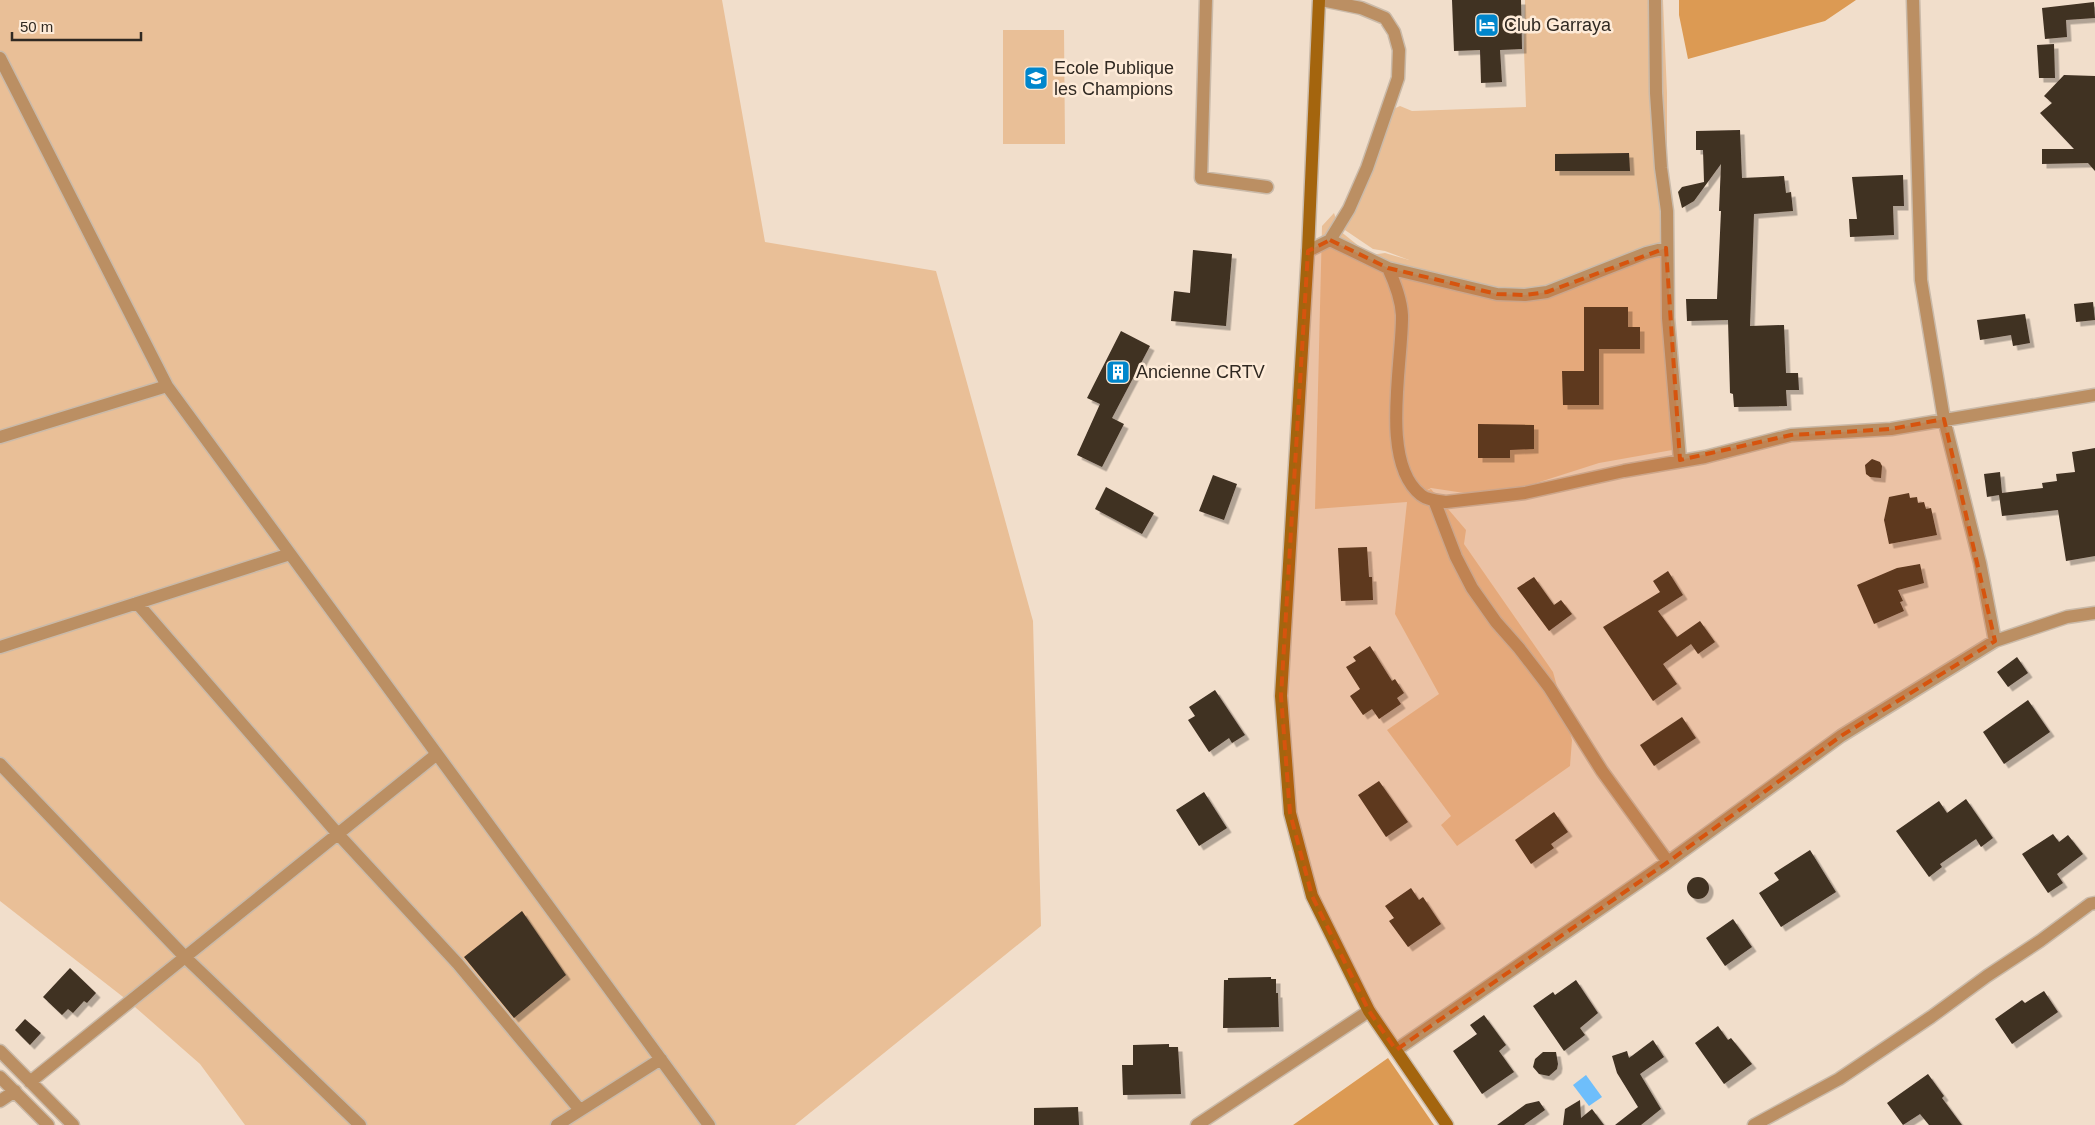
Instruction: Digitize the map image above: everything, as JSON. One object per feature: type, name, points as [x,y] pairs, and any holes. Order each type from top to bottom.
[{"type":"street","points":[[1206,0],[1201,178],[1268,187]]},
{"type":"street","points":[[1308,251],[1330,240],[1349,208],[1366,168],[1398,78],[1398,50],[1394,32],[1385,18],[1361,8],[1321,0],[1308,251],[1280,696],[1290,813],[1312,896],[1369,1011],[1447,1125]]},
{"type":"street","points":[[1654,0],[1656,93],[1661,168],[1667,211],[1668,318],[1680,460]]},
{"type":"street","points":[[1913,0],[1921,280],[1944,419],[1980,563],[1995,641]]},
{"type":"street","points":[[0,58],[167,386],[709,1125]]},
{"type":"street","points":[[1330,240],[1388,268],[1497,294],[1526,295],[1547,292],[1646,253],[1666,248]]},
{"type":"street","points":[[1388,268],[1399,293],[1402,312],[1402,334],[1395,393],[1400,455],[1409,482],[1421,496],[1434,500],[1446,502],[1507,496],[1680,460],[1705,457],[1791,435],[1890,429],[2095,395]]},
{"type":"street","points":[[0,437],[167,386]]},
{"type":"street","points":[[1434,500],[1456,557],[1472,588],[1496,622],[1549,687],[1602,771],[1668,862]]},
{"type":"street","points":[[0,648],[290,554]]},
{"type":"street","points":[[136,603],[337,833],[458,964],[580,1110]]},
{"type":"street","points":[[1396,1050],[1668,862],[1841,736],[1995,641],[2067,617],[2095,613]]},
{"type":"street","points":[[30,1082],[437,754]]},
{"type":"street","points":[[0,764],[185,957],[360,1125]]},
{"type":"street","points":[[1754,1125],[1839,1079],[1931,1017],[2090,904],[2095,903]]},
{"type":"street","points":[[1196,1125],[1369,1011]]},
{"type":"street","points":[[0,1051],[73,1125]]},
{"type":"street","points":[[557,1125],[661,1059]]},
{"type":"street","points":[[0,1076],[48,1125]]},
{"type":"street","points":[[0,1101],[15,1091]]},
{"type":"highlighted area","points":[[1330,240],[1388,268],[1497,294],[1525,295],[1547,292],[1666,248],[1680,460],[1791,435],[1891,429],[1944,419],[1995,641],[1841,736],[1668,862],[1396,1050],[1369,1011],[1312,896],[1290,813],[1281,696],[1308,251]]},
{"type":"shaded area","points":[[0,0],[722,0],[765,242],[936,271],[1033,621],[1041,926],[795,1125],[245,1125],[200,1064],[127,1000],[0,901]]},
{"type":"shaded area","points":[[1525,0],[1663,0],[1667,93],[1667,211],[1678,449],[1599,463],[1524,487],[1464,493],[1431,488],[1422,493],[1431,489],[1466,530],[1464,544],[1553,672],[1572,740],[1570,766],[1457,846],[1441,825],[1451,816],[1387,730],[1439,694],[1395,614],[1407,502],[1315,509],[1322,226],[1334,213],[1340,231],[1370,255],[1385,253],[1409,260],[1385,251],[1373,249],[1342,228],[1344,212],[1389,111],[1400,106],[1412,111],[1526,107]]},
{"type":"shaded area","points":[[1679,0],[1856,0],[1825,21],[1688,59],[1679,15]]},
{"type":"shaded area","points":[[1003,30],[1064,30],[1065,144],[1003,144]]},
{"type":"shaded area","points":[[1388,1058],[1434,1125],[1293,1125]]},
{"type":"water","points":[[1586,1075],[1602,1097],[1589,1106],[1573,1085]]},
{"type":"building","name":"Club Garraya","points":[[1452,0],[1521,0],[1522,49],[1500,50],[1502,82],[1481,83],[1480,50],[1454,51]]},
{"type":"building","points":[[2094,2],[2095,18],[2066,20],[2067,37],[2045,39],[2042,8]]},
{"type":"building","points":[[2054,44],[2055,78],[2039,78],[2037,45]]},
{"type":"building","points":[[2064,75],[2095,76],[2095,171],[2088,163],[2042,164],[2042,149],[2074,149],[2040,113],[2052,103],[2044,96]]},
{"type":"building","points":[[1740,130],[1742,178],[1784,176],[1786,193],[1791,192],[1793,211],[1754,214],[1750,326],[1784,325],[1786,373],[1798,373],[1799,390],[1786,390],[1787,406],[1734,407],[1733,394],[1730,393],[1728,320],[1687,321],[1686,299],[1717,299],[1721,164],[1694,201],[1682,208],[1678,192],[1682,187],[1704,182],[1703,150],[1696,150],[1696,131]]},
{"type":"building","points":[[1629,153],[1630,171],[1555,171],[1555,154]]},
{"type":"building","points":[[1903,175],[1904,206],[1893,206],[1894,235],[1850,237],[1849,219],[1857,219],[1852,177]]},
{"type":"building","points":[[1193,250],[1232,254],[1226,326],[1171,321],[1174,291],[1190,293]]},
{"type":"building","points":[[2093,302],[2095,320],[2076,322],[2074,304]]},
{"type":"building","points":[[1584,307],[1628,307],[1628,327],[1640,327],[1640,349],[1599,349],[1599,405],[1563,405],[1562,371],[1584,371]]},
{"type":"building","points":[[2025,314],[2030,343],[2013,346],[2011,335],[1980,340],[1977,320]]},
{"type":"building","name":"Ancienne CRTV","points":[[1121,331],[1150,346],[1112,418],[1124,424],[1102,467],[1077,455],[1100,404],[1087,398]]},
{"type":"building","points":[[1478,424],[1534,425],[1534,449],[1510,450],[1510,458],[1478,458]]},
{"type":"building","points":[[2095,448],[2095,556],[2066,561],[2058,510],[2002,516],[1999,495],[1987,497],[1984,474],[2000,472],[2002,493],[2043,488],[2042,483],[2057,481],[2056,474],[2075,472],[2072,452]]},
{"type":"building","points":[[1872,459],[1880,462],[1882,466],[1881,478],[1870,477],[1866,474],[1865,465]]},
{"type":"building","points":[[1213,475],[1237,484],[1224,520],[1199,511]]},
{"type":"building","points":[[1106,487],[1154,513],[1142,534],[1095,509]]},
{"type":"building","points":[[1909,493],[1910,498],[1917,497],[1918,503],[1924,502],[1926,509],[1931,508],[1937,535],[1889,544],[1884,520],[1889,497]]},
{"type":"building","points":[[1367,547],[1369,577],[1372,577],[1373,600],[1341,601],[1338,548]]},
{"type":"building","points":[[1920,564],[1924,583],[1898,590],[1903,601],[1900,602],[1904,611],[1874,624],[1857,585],[1897,568]]},
{"type":"building","points":[[1668,571],[1683,595],[1658,611],[1677,637],[1700,621],[1715,642],[1698,654],[1691,644],[1663,664],[1677,684],[1653,701],[1603,627],[1660,592],[1653,581]]},
{"type":"building","points":[[1534,577],[1554,605],[1561,600],[1572,614],[1549,631],[1517,588]]},
{"type":"building","points":[[1370,646],[1392,681],[1395,679],[1404,693],[1397,698],[1401,704],[1379,719],[1372,709],[1363,715],[1350,696],[1360,689],[1346,667],[1356,661],[1353,657]]},
{"type":"building","points":[[2017,657],[2028,673],[2008,687],[1997,672]]},
{"type":"building","points":[[1215,690],[1245,735],[1232,743],[1229,738],[1209,752],[1188,720],[1195,716],[1189,707]]},
{"type":"building","points":[[2028,700],[2050,732],[2004,764],[1983,732]]},
{"type":"building","points":[[1682,717],[1696,738],[1654,766],[1640,745]]},
{"type":"building","points":[[1379,781],[1408,822],[1386,837],[1358,795]]},
{"type":"building","points":[[1204,792],[1227,828],[1199,846],[1176,810]]},
{"type":"building","points":[[1966,799],[1993,838],[1981,847],[1976,839],[1940,864],[1942,867],[1929,877],[1896,831],[1939,801],[1947,813]]},
{"type":"building","points":[[1554,812],[1568,832],[1551,844],[1554,848],[1531,864],[1515,840]]},
{"type":"building","points":[[2053,834],[2059,842],[2068,835],[2083,854],[2057,874],[2063,883],[2048,893],[2022,854]]},
{"type":"building","points":[[1810,850],[1836,892],[1781,927],[1759,893],[1779,880],[1774,873]]},
{"type":"building","points":[[1698,877],[1706,880],[1709,888],[1706,896],[1698,899],[1690,896],[1687,888],[1690,880]]},
{"type":"building","points":[[1411,888],[1419,900],[1423,897],[1441,924],[1408,947],[1389,921],[1394,918],[1385,906]]},
{"type":"building","points":[[522,911],[566,975],[514,1018],[464,957]]},
{"type":"building","points":[[1733,919],[1752,947],[1725,966],[1706,938]]},
{"type":"building","points":[[70,968],[96,993],[87,1003],[84,1001],[73,1013],[68,1009],[62,1015],[43,997]]},
{"type":"building","points":[[1271,977],[1271,979],[1276,979],[1279,1027],[1223,1028],[1224,980],[1228,980],[1228,978]]},
{"type":"building","points":[[1576,980],[1598,1013],[1580,1028],[1585,1035],[1564,1051],[1533,1006],[1553,992],[1555,995]]},
{"type":"building","points":[[2044,991],[2058,1012],[2012,1044],[1995,1019],[2022,1000],[2025,1003]]},
{"type":"building","points":[[1484,1015],[1506,1045],[1499,1051],[1514,1072],[1482,1094],[1453,1051],[1477,1034],[1470,1025]]},
{"type":"building","points":[[25,1019],[41,1033],[30,1045],[15,1030]]},
{"type":"building","points":[[1718,1026],[1728,1040],[1731,1038],[1752,1064],[1724,1084],[1695,1043]]},
{"type":"building","points":[[1653,1040],[1664,1057],[1640,1074],[1661,1109],[1641,1125],[1615,1125],[1638,1107],[1617,1073],[1612,1056],[1627,1051],[1629,1058]]},
{"type":"building","points":[[1169,1044],[1169,1047],[1178,1047],[1181,1094],[1123,1095],[1122,1065],[1133,1065],[1133,1045]]},
{"type":"building","points":[[1543,1052],[1556,1052],[1557,1069],[1549,1076],[1539,1074],[1533,1067],[1535,1059]]},
{"type":"building","points":[[1928,1074],[1944,1096],[1942,1098],[1962,1125],[1929,1125],[1920,1114],[1903,1125],[1887,1103]]},
{"type":"building","points":[[1580,1100],[1581,1118],[1592,1109],[1604,1125],[1563,1125],[1565,1109]]},
{"type":"building","points":[[1539,1101],[1545,1110],[1524,1125],[1497,1125],[1526,1104]]},
{"type":"building","points":[[1078,1107],[1079,1125],[1034,1125],[1034,1108]]},
{"type":"place","name":"Club Garraya","points":[[1487,25]]},
{"type":"place","name":"Ecole Publique les Champions","points":[[1036,78]]},
{"type":"place","name":"Ancienne CRTV","points":[[1118,372]]}]
